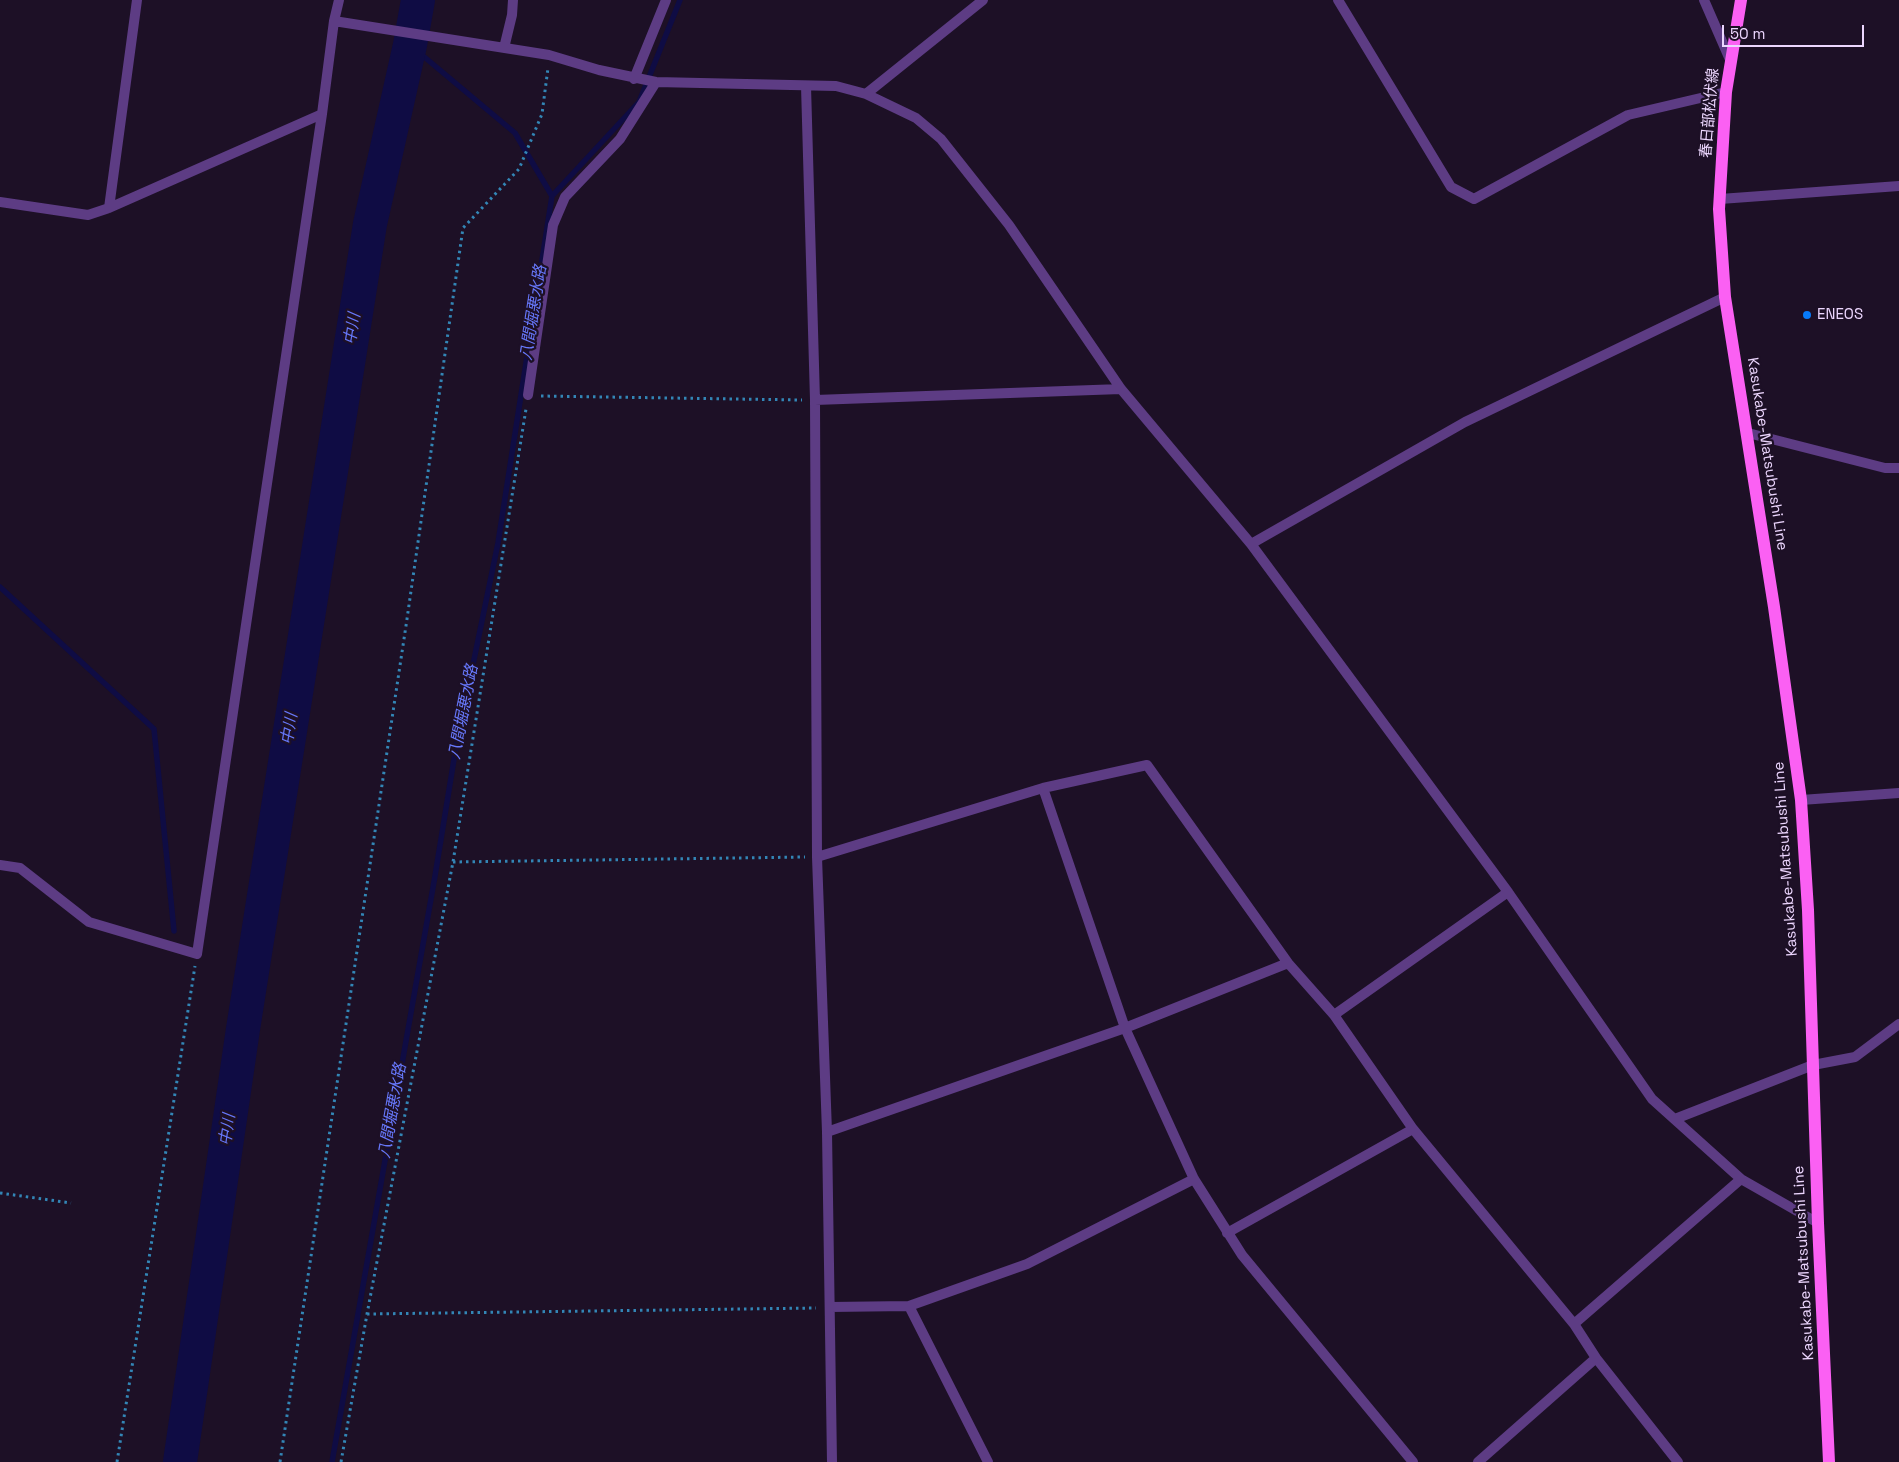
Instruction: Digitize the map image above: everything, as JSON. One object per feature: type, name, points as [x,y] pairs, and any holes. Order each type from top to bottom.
[{"type":"main road","name":"春日部松伏線","points":[[1720,199],[1726,92],[1741,0]]},
{"type":"main road","name":"Kasukabe-Matsubushi Line","points":[[1720,199],[1725,297],[1748,432],[1801,800],[1808,910],[1818,1223],[1829,1462]]},
{"type":"street","points":[[109,208],[137,0]]},
{"type":"street","points":[[0,865],[20,868],[89,922],[197,954],[322,114],[334,21],[339,0]]},
{"type":"street","points":[[504,48],[512,15],[513,0]]},
{"type":"street","points":[[634,79],[666,0]]},
{"type":"street","points":[[866,94],[983,0]]},
{"type":"street","points":[[1338,0],[1451,187],[1474,198],[1628,115],[1726,92]]},
{"type":"street","points":[[1704,0],[1731,62]]},
{"type":"street","points":[[334,21],[549,55],[634,79],[656,82],[836,86],[866,94],[916,118],[941,139],[1009,224],[1121,389],[1251,544],[1508,892],[1652,1099],[1741,1179],[1818,1223]]},
{"type":"street","points":[[528,396],[553,225],[565,197],[620,139],[656,82]]},
{"type":"street","points":[[806,86],[815,400],[817,857],[827,1132],[832,1462]]},
{"type":"street","points":[[0,202],[88,215],[109,208],[322,114]]},
{"type":"street","points":[[1720,199],[1899,186]]},
{"type":"street","points":[[1251,544],[1465,422],[1725,297]]},
{"type":"street","points":[[815,400],[1121,389]]},
{"type":"street","points":[[1748,432],[1885,468],[1899,468]]},
{"type":"street","points":[[817,857],[1043,788],[1147,765],[1288,963],[1334,1016],[1413,1129],[1574,1324],[1596,1358],[1678,1462]]},
{"type":"street","points":[[1043,788],[1125,1028],[1194,1179],[1242,1255],[1413,1462]]},
{"type":"street","points":[[1801,800],[1899,794]]},
{"type":"street","points":[[1334,1016],[1508,892]]},
{"type":"street","points":[[827,1132],[1125,1028],[1288,963]]},
{"type":"street","points":[[1675,1119],[1813,1065],[1855,1057],[1899,1024]]},
{"type":"street","points":[[1228,1233],[1413,1129]]},
{"type":"street","points":[[830,1307],[909,1306],[1026,1264],[1194,1179]]},
{"type":"street","points":[[1574,1324],[1741,1179]]},
{"type":"street","points":[[909,1306],[988,1462]]},
{"type":"street","points":[[1478,1462],[1596,1358]]},
{"type":"path","points":[[280,1462],[463,228],[519,169],[542,114],[549,55]]},
{"type":"path","points":[[341,1462],[367,1314],[453,862],[528,396],[815,400]]},
{"type":"path","points":[[453,862],[817,857]]},
{"type":"path","points":[[117,1462],[197,954]]},
{"type":"path","points":[[0,1193],[71,1203]]},
{"type":"path","points":[[367,1314],[830,1307]]},
{"type":"waterway","name":"中川","points":[[180,1462],[243,1029],[370,224],[410,45],[418,0]]},
{"type":"waterway","name":"八間堀悪水路","points":[[332,1462],[456,747],[498,543],[552,196],[639,102],[680,0]]},
{"type":"waterway","points":[[410,45],[515,133],[552,196]]},
{"type":"waterway","points":[[0,587],[154,729],[174,931]]},
{"type":"place","name":"ENEOS","points":[[1807,315]]}]
